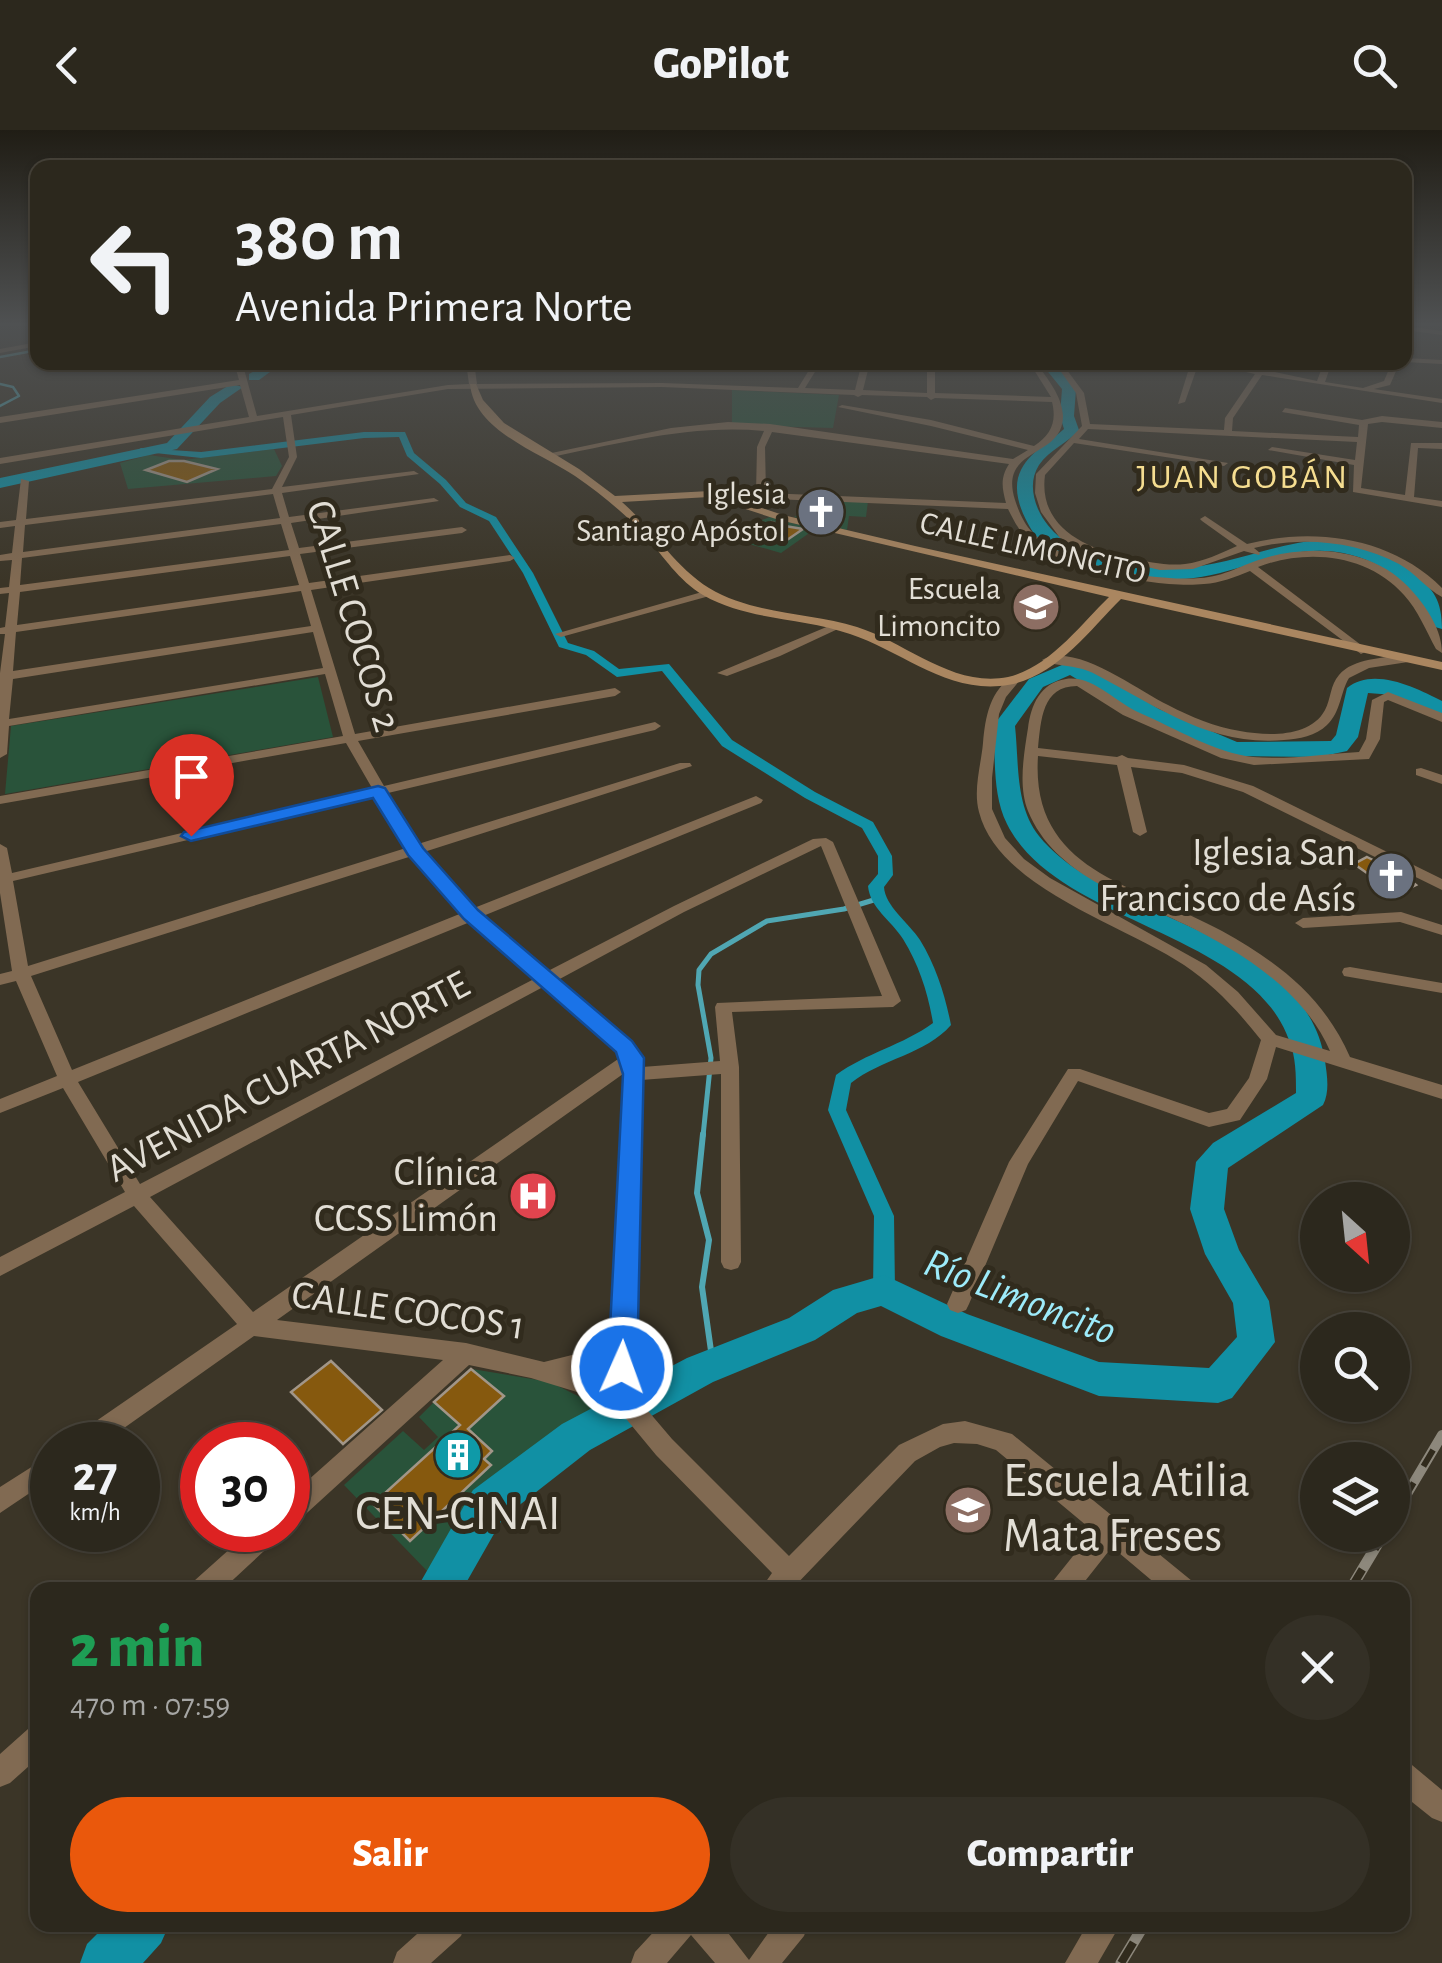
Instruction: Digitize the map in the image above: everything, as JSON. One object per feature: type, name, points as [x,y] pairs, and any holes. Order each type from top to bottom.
[{"type":"street","points":[[0,420],[67,410]]},
{"type":"street","points":[[251,410],[254,420]]},
{"type":"street","points":[[0,461],[312,410]]},
{"type":"street","points":[[487,410],[613,499],[709,593],[874,638],[940,672],[977,681],[1014,680]]},
{"type":"street","points":[[728,410],[728,425]]},
{"type":"street","points":[[839,418],[842,410]]},
{"type":"street","points":[[851,410],[931,423],[1032,448]]},
{"type":"street","points":[[1057,410],[1059,421],[1054,433],[1013,462],[1006,485],[1019,522],[1040,544],[1073,559],[1210,580],[1251,567]]},
{"type":"street","points":[[1083,410],[1086,426],[1041,474],[1040,497],[1046,512],[1071,541],[1138,569],[1185,567],[1256,553],[1291,540],[1342,543],[1411,566],[1442,594]]},
{"type":"street","points":[[1228,432],[1229,418],[1235,410]]},
{"type":"street","points":[[1284,410],[1364,423],[1382,418],[1442,425]]},
{"type":"street","name":"CALLE COCOS 2","points":[[287,414],[293,457],[277,491],[350,738],[378,792],[415,851],[471,914],[634,1066]]},
{"type":"street","points":[[1364,423],[1356,490],[1442,504]]},
{"type":"street","points":[[546,455],[671,431],[728,425],[835,432],[1013,462]]},
{"type":"street","points":[[1086,426],[1361,440]]},
{"type":"street","points":[[760,494],[761,447],[770,427]]},
{"type":"street","points":[[1075,441],[1224,463]]},
{"type":"street","points":[[1409,500],[1414,446],[1442,446]]},
{"type":"street","points":[[1272,450],[1359,463]]},
{"type":"street","points":[[0,525],[414,474]]},
{"type":"street","points":[[0,754],[6,630],[19,556],[24,481]]},
{"type":"street","points":[[710,494],[1012,506]]},
{"type":"street","name":"CALLE LIMONCITO","points":[[613,499],[710,494],[822,528],[1442,666]]},
{"type":"street","points":[[0,558],[434,502]]},
{"type":"street","points":[[1206,520],[1256,553],[1328,554],[1364,562],[1409,592],[1442,649]]},
{"type":"street","points":[[0,592],[462,530]]},
{"type":"street","points":[[1251,567],[1256,553]]},
{"type":"street","points":[[6,630],[510,558]]},
{"type":"street","points":[[1251,567],[1361,650]]},
{"type":"street","points":[[1138,569],[1117,596],[1048,660],[1014,680],[998,695],[992,709],[985,791],[986,816],[997,836],[1051,886],[1142,933],[1220,983],[1244,1005],[1270,1039],[1442,1092]]},
{"type":"street","points":[[561,634],[709,593]]},
{"type":"street","points":[[723,673],[836,626]]},
{"type":"street","points":[[4,676],[316,628]]},
{"type":"street","points":[[1048,660],[1087,664],[1152,702],[1232,734],[1281,737],[1316,729],[1332,712],[1341,679],[1348,672],[1404,659]]},
{"type":"street","points":[[2,724],[330,670]]},
{"type":"street","points":[[1342,1059],[1319,1014],[1302,996],[1215,934],[1113,886],[1067,853],[1046,832],[1034,809],[1032,751],[1036,704],[1041,695],[1070,682],[1080,682],[1128,712],[1208,749],[1254,761],[1364,756],[1372,739],[1378,700],[1388,696],[1442,718]]},
{"type":"street","points":[[0,800],[615,692]]},
{"type":"street","points":[[2,880],[655,726]]},
{"type":"street","points":[[1184,769],[1232,734]]},
{"type":"street","points":[[1032,751],[1184,769],[1275,800],[1442,885]]},
{"type":"street","points":[[1122,759],[1140,832]]},
{"type":"street","points":[[0,980],[685,766]]},
{"type":"street","points":[[1421,772],[1442,780]]},
{"type":"street","points":[[0,1106],[756,800]]},
{"type":"street","name":"AVENIDA CUARTA NORTE","points":[[0,1268],[678,909],[822,841],[830,844],[893,1000],[723,1007],[730,1067]]},
{"type":"street","name":"CALLE COCOS 1","points":[[0,848],[2,880],[21,973],[67,1079],[137,1196],[252,1326],[466,1353],[545,1370],[621,1394]]},
{"type":"street","points":[[1303,923],[1401,917],[1442,930]]},
{"type":"street","points":[[1350,972],[1442,988]]},
{"type":"street","points":[[958,1304],[1020,1162],[1074,1073],[1209,1120],[1233,1114],[1258,1078],[1270,1039]]},
{"type":"street","points":[[634,1066],[621,1394],[781,1581],[907,1453],[954,1431],[977,1431],[1004,1442],[1173,1582]]},
{"type":"street","points":[[114,1422],[634,1066],[730,1067],[731,1262]]},
{"type":"street","points":[[545,1370],[584,1362],[624,1341]]},
{"type":"street","points":[[310,1494],[466,1353]]},
{"type":"street","points":[[0,1501],[30,1480]]},
{"type":"street","points":[[1068,1582],[1110,1529]]},
{"type":"street","points":[[212,1582],[245,1552]]},
{"type":"street","points":[[0,1772],[30,1746]]},
{"type":"street","points":[[1410,1782],[1442,1808]]},
{"type":"street","points":[[408,1963],[442,1932]]},
{"type":"street","points":[[646,1963],[674,1932]]},
{"type":"street","points":[[708,1932],[736,1963]]},
{"type":"street","points":[[763,1963],[787,1932]]},
{"type":"street","points":[[1080,1963],[1100,1932]]},
{"type":"green space","points":[[732,410],[836,410],[833,428],[732,425]]},
{"type":"green space","points":[[274,449],[282,466],[276,476],[128,489],[120,463],[149,455],[183,460]]},
{"type":"green space","points":[[868,501],[866,517],[849,516],[847,530],[794,517],[817,502]]},
{"type":"green space","points":[[770,517],[815,529],[781,553],[721,536]]},
{"type":"green space","points":[[318,677],[333,737],[5,794],[11,726]]},
{"type":"green space","points":[[472,1369],[550,1382],[600,1407],[476,1499],[428,1572],[344,1485],[403,1431],[424,1450],[438,1437],[419,1417],[434,1402],[460,1425],[373,1504],[411,1541],[490,1465],[484,1459],[492,1451],[480,1440],[458,1438],[503,1397]]},
{"type":"building","points":[[169,461],[217,469],[187,482],[146,470]]},
{"type":"building","points":[[771,522],[803,529],[787,540],[752,532]]},
{"type":"building","name":"Iglesia San Francisco de Asís","points":[[1367,857],[1416,885],[1397,894],[1354,864]]},
{"type":"building","points":[[331,1361],[382,1410],[343,1444],[291,1392]]},
{"type":"building","name":"CEN-CINAI","points":[[471,1369],[504,1396],[468,1429],[492,1451],[484,1459],[491,1465],[410,1541],[373,1504],[460,1425],[434,1402]]},
{"type":"waterway","points":[[187,430],[206,410]]},
{"type":"waterway","name":"Río Limoncito","points":[[1067,410],[1072,430],[1032,464],[1025,491],[1039,528],[1056,544],[1108,565],[1164,573],[1202,571],[1299,546],[1344,548],[1377,558],[1403,573],[1425,594],[1442,623]]},
{"type":"waterway","points":[[141,451],[201,455],[402,434],[410,454],[463,505],[493,519],[528,573],[563,645],[590,653],[617,673],[665,667],[727,743],[810,795],[868,825],[885,856],[886,875],[876,886],[877,899],[901,925],[921,956],[942,1025],[842,1080],[837,1110],[884,1216],[884,1290]]},
{"type":"waterway","points":[[0,483],[172,446],[183,435]]},
{"type":"waterway","name":"Río Limoncito","points":[[443,1582],[488,1504],[576,1437],[700,1370],[802,1329],[846,1301],[884,1290],[954,1325],[1099,1379],[1218,1386],[1256,1342],[1251,1301],[1223,1254],[1207,1209],[1212,1162],[1312,1097],[1306,1046],[1285,1007],[1242,968],[1191,936],[1084,883],[1041,854],[1020,826],[1010,800],[1004,726],[1036,683],[1069,668],[1090,675],[1151,714],[1234,749],[1319,750],[1339,746],[1347,737],[1358,688],[1391,688],[1442,710]]},
{"type":"waterway","points":[[703,1136],[711,1058],[698,985],[699,970],[711,954],[767,921],[844,909],[877,899]]},
{"type":"waterway","points":[[703,1134],[697,1193],[709,1240],[702,1287],[713,1365]]},
{"type":"waterway","name":"Río Limoncito","points":[[106,1963],[136,1932]]},
{"type":"railway","points":[[1410,1489],[1442,1435]]},
{"type":"railway","points":[[1355,1582],[1373,1552]]},
{"type":"railway","points":[[1121,1963],[1140,1932]]},
{"type":"place","name":"Iglesia Santiago Apóstol","points":[[821,512]]},
{"type":"place","name":"Escuela Limoncito","points":[[1036,607]]},
{"type":"place","name":"Iglesia San Francisco de Asís","points":[[1391,876]]},
{"type":"place","name":"Clínica CCSS Limón","points":[[533,1196]]},
{"type":"place","name":"CEN-CINAI","points":[[458,1455]]},
{"type":"place","name":"Escuela Atilia Mata Freses","points":[[968,1510]]},
{"type":"district","name":"JUAN GOBÁN","points":[[1243,477]]},
{"type":"route","points":[[191,836],[378,792],[415,851],[471,914],[624,1046],[632,1058],[634,1074],[622,1368]]}]
